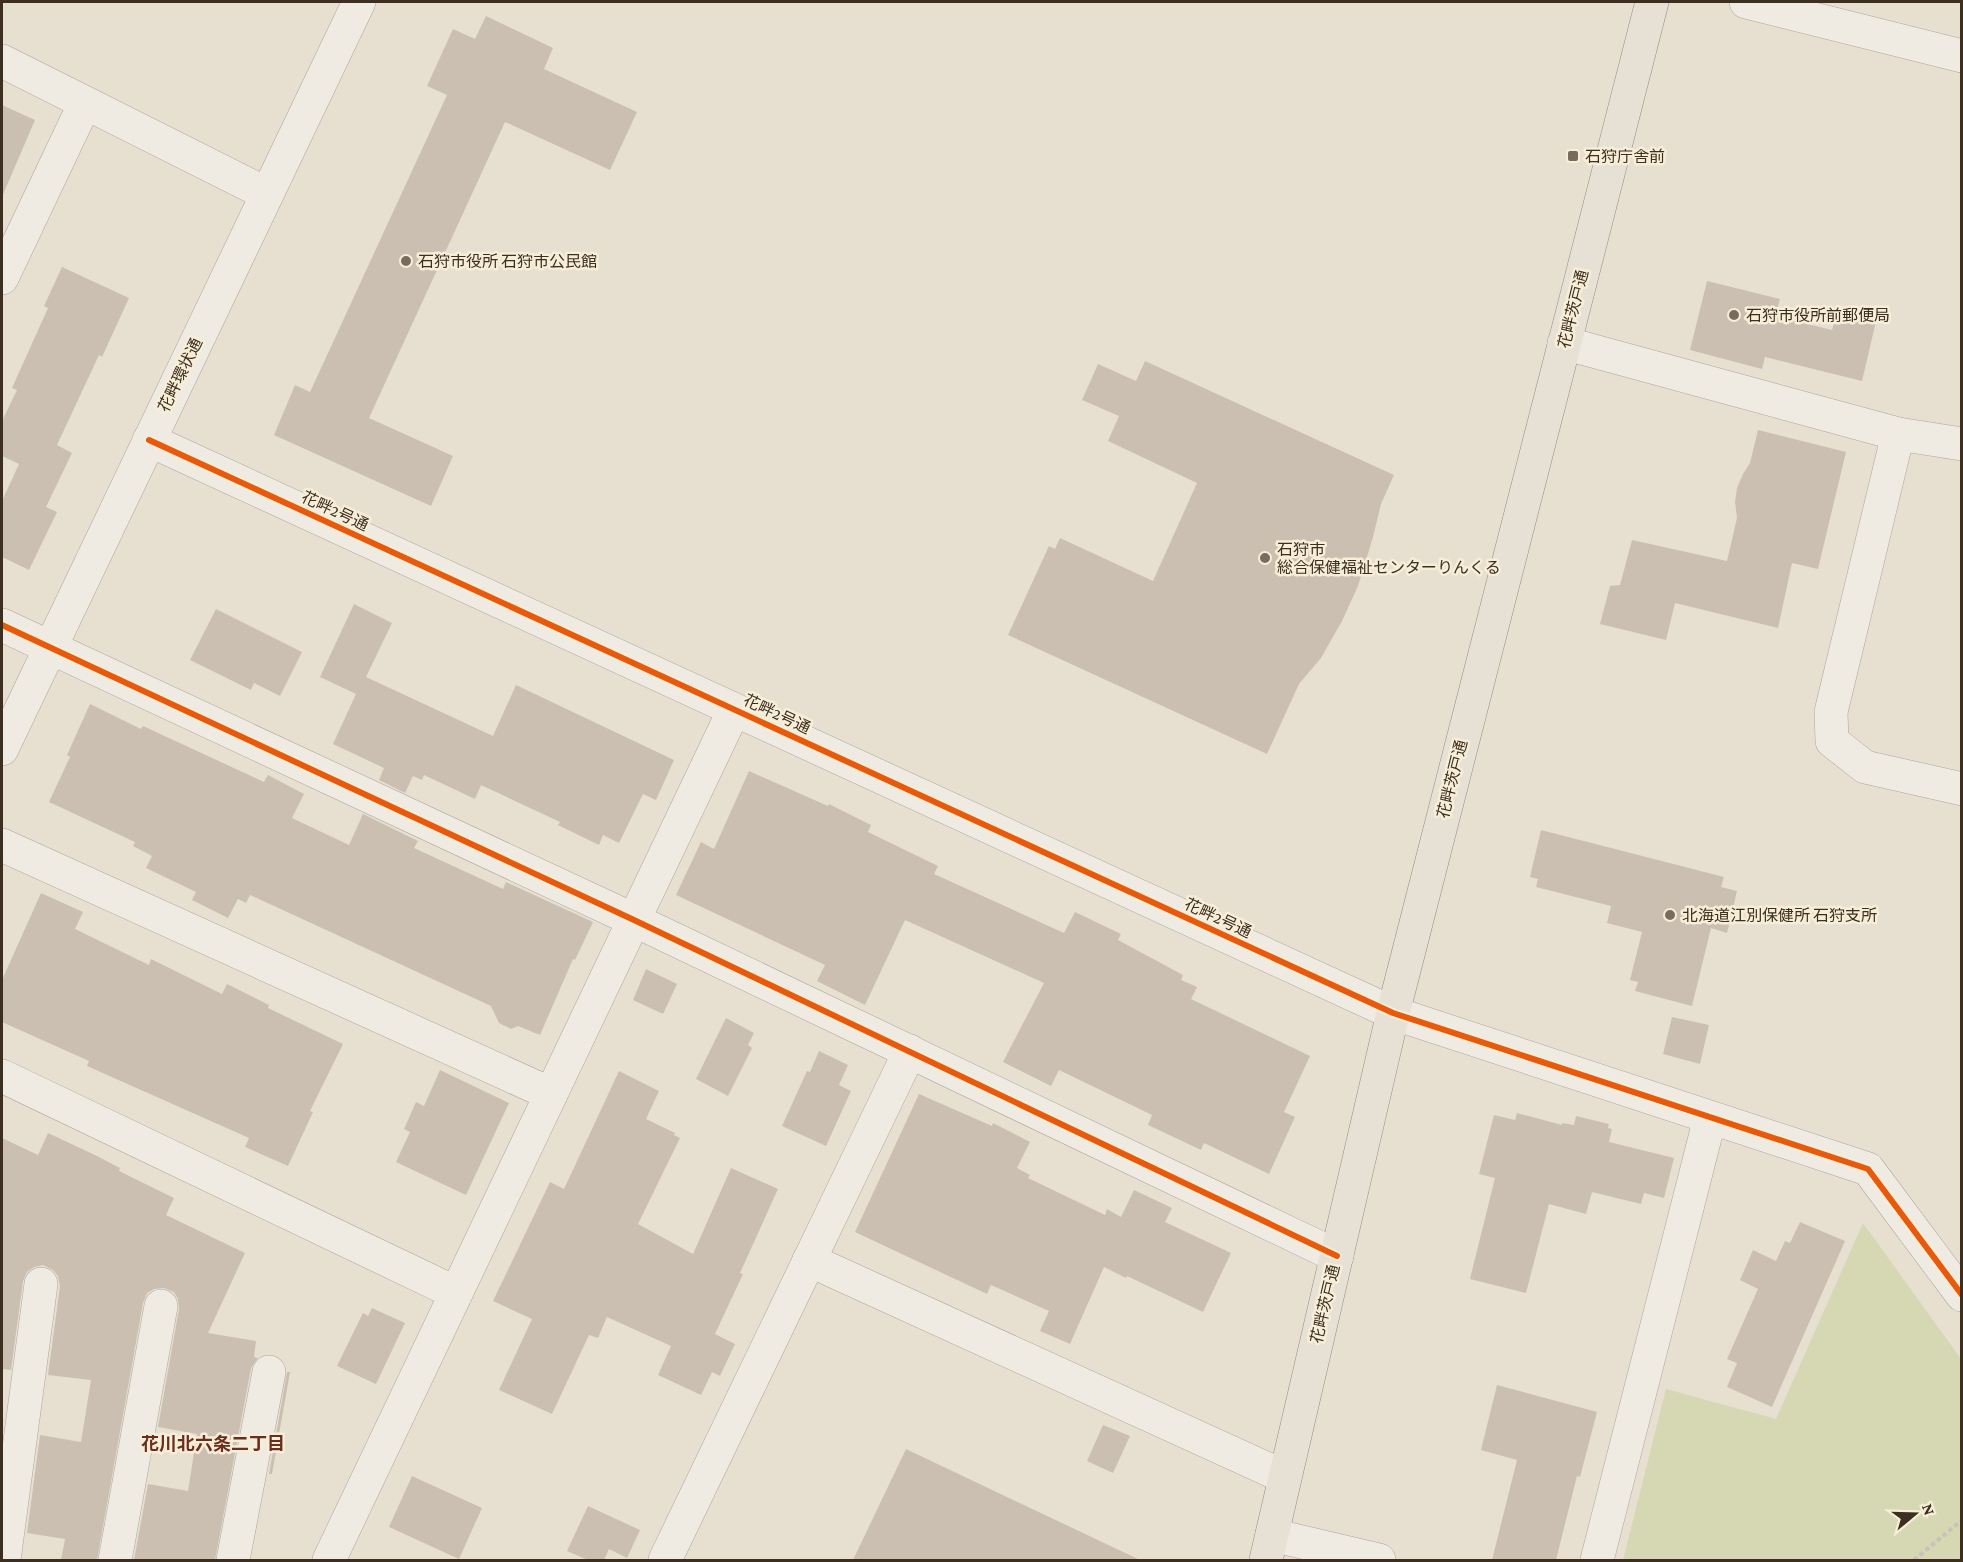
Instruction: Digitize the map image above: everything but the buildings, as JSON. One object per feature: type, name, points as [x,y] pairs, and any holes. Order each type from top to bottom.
[{"type":"main road","name":"花畔茨戸通","points":[[1269,1548],[1393,1013],[1652,2]]},
{"type":"street","name":"花畔環状通","points":[[2,749],[359,2]]},
{"type":"street","points":[[1746,2],[1962,56]]},
{"type":"street","points":[[2,61],[267,194]]},
{"type":"street","points":[[2,278],[85,103]]},
{"type":"street","points":[[1564,342],[1898,434],[1962,444]]},
{"type":"street","points":[[1898,434],[1831,712],[1832,741],[1865,767],[1962,789]]},
{"type":"street","name":"花畔2号通","points":[[149,440],[1393,1013],[1868,1169],[1962,1295]]},
{"type":"street","points":[[2,625],[634,920],[1336,1256]]},
{"type":"street","points":[[329,1560],[734,710]]},
{"type":"street","points":[[2,845],[551,1094]]},
{"type":"street","points":[[665,1560],[910,1051]]},
{"type":"street","points":[[2,1076],[456,1293]]},
{"type":"street","points":[[1597,1560],[1710,1118]]},
{"type":"street","points":[[810,1260],[1285,1477]]},
{"type":"street","points":[[4,1560],[41,1284]]},
{"type":"street","points":[[115,1560],[161,1306]]},
{"type":"street","points":[[233,1560],[269,1372]]},
{"type":"street","points":[[1269,1548],[1379,1560]]},
{"type":"path","points":[[1914,1560],[1962,1520]]},
{"type":"green space","points":[[1863,1223],[1961,1359],[1961,1560],[1623,1560],[1666,1389],[1776,1419]]},
{"type":"cycle path","points":[[149,440],[1393,1013],[1868,1169],[1962,1295]]},
{"type":"cycle path","points":[[2,625],[634,920],[1337,1256]]},
{"type":"place","name":"石狩庁舎前","points":[[1573,156]]},
{"type":"place","name":"石狩市役所 石狩市公民館","points":[[406,261]]},
{"type":"place","name":"石狩市役所前郵便局","points":[[1734,315]]},
{"type":"place","name":"石狩市 総合保健福祉センターりんくる","points":[[1265,558]]},
{"type":"place","name":"北海道江別保健所 石狩支所","points":[[1670,915]]},
{"type":"district","name":"花川北六条二丁目","points":[[213,1444]]}]
